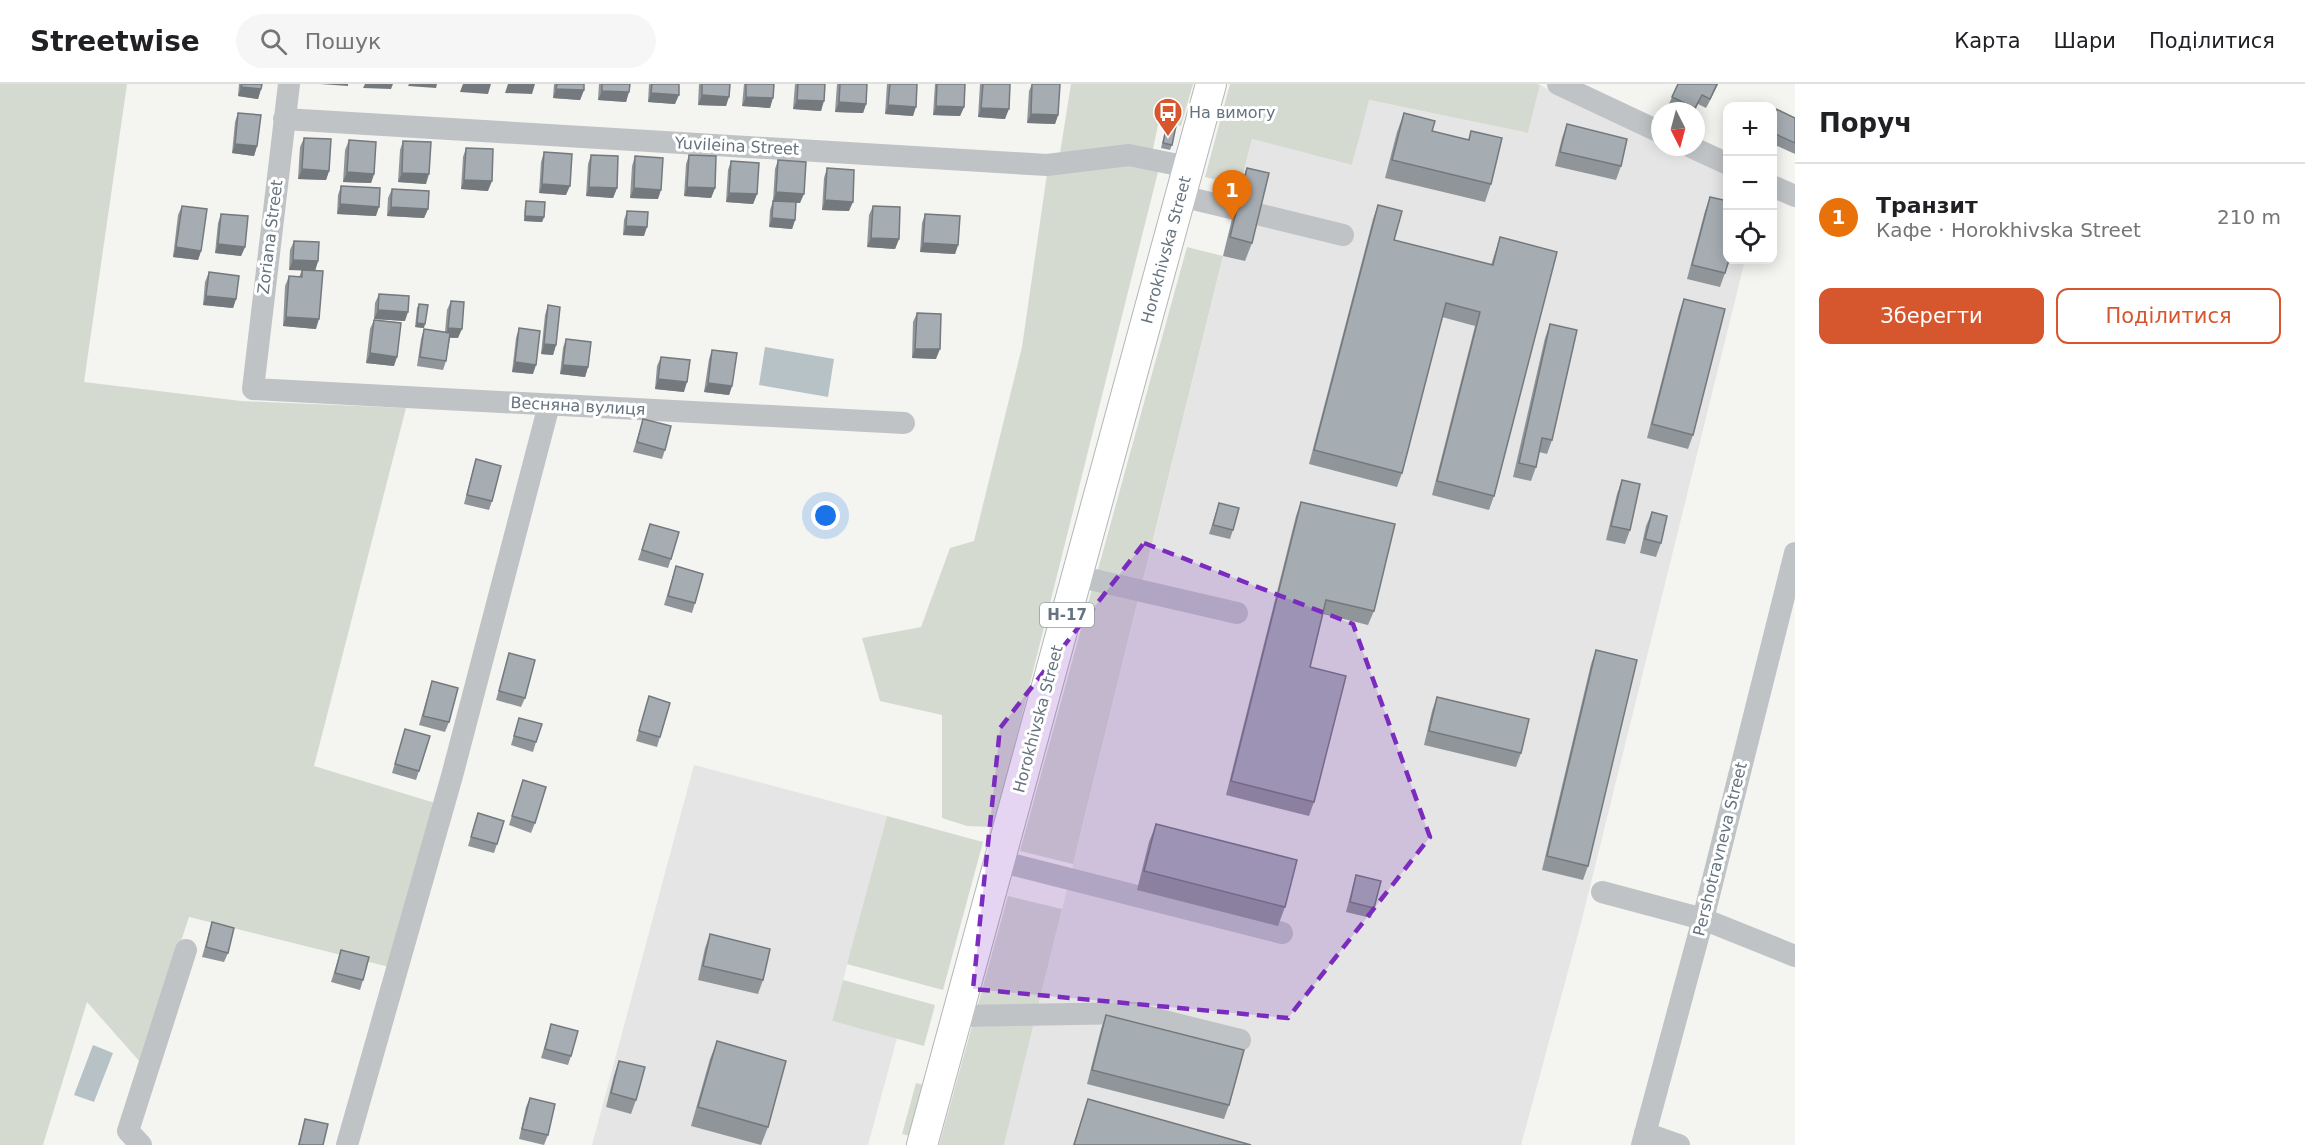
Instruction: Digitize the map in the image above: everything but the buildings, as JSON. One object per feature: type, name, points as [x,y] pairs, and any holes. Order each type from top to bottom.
[{"type":"main road","name":"Horokhivska Street","points":[[922,1145],[1211,84]]},
{"type":"street","name":"Zoriana Street","points":[[253,389],[289,84]]},
{"type":"street","points":[[1558,84],[1651,128]]},
{"type":"street","name":"Yuvileina Street","points":[[284,119],[1047,165],[1128,155],[1188,167]]},
{"type":"street","points":[[1705,153],[1723,162]]},
{"type":"street","points":[[1777,188],[1795,196]]},
{"type":"street","points":[[1181,196],[1235,209]]},
{"type":"street","points":[[1257,214],[1343,235]]},
{"type":"street","name":"Весняна вулиця","points":[[253,389],[904,423]]},
{"type":"street","points":[[347,1145],[452,776],[549,405]]},
{"type":"street","name":"Pershotravneva Street","points":[[1644,1139],[1703,920],[1795,553]]},
{"type":"street","points":[[1077,576],[1237,613]]},
{"type":"street","points":[[999,861],[1282,933]]},
{"type":"street","points":[[1602,892],[1703,920],[1795,956]]},
{"type":"street","points":[[141,1145],[128,1131],[186,950]]},
{"type":"street","points":[[958,1016],[1132,1013],[1240,1040]]},
{"type":"street","points":[[1644,1139],[1679,1145]]},
{"type":"highlighted area","points":[[1144,543],[1353,624],[1430,837],[1288,1018],[973,989],[1000,728]]},
{"type":"shaded area","points":[[0,84],[127,84],[84,382],[241,401],[406,408],[314,766],[435,803],[389,967],[189,917],[141,1063],[87,1002],[43,1145],[0,1145]]},
{"type":"shaded area","points":[[1071,84],[1193,84],[1181,126],[1159,120],[1153,149],[1060,153]]},
{"type":"shaded area","points":[[1230,84],[1540,85],[1528,133],[1369,100],[1352,165],[1252,139],[1240,186],[1205,177]]},
{"type":"shaded area","points":[[1540,85],[1651,138],[1651,156],[1689,156],[1723,172],[1723,264],[1744,264],[1581,923],[1521,1145],[1004,1145],[1252,139],[1352,165],[1368,100],[1528,133]]},
{"type":"shaded area","points":[[1128,163],[1159,168],[994,827],[967,826],[942,818],[942,715],[880,701],[862,638],[921,627],[950,548],[974,541],[1022,347],[1047,174]]},
{"type":"shaded area","points":[[1187,247],[1223,256],[1142,584],[1097,573]]},
{"type":"shaded area","points":[[765,347],[834,359],[828,397],[759,385]]},
{"type":"shaded area","points":[[1092,589],[1138,600],[1073,864],[1020,851]]},
{"type":"shaded area","points":[[694,765],[887,816],[832,1021],[897,1038],[868,1145],[592,1145]]},
{"type":"shaded area","points":[[887,816],[983,842],[943,990],[847,964]]},
{"type":"shaded area","points":[[1008,896],[1062,909],[1004,1145],[939,1145]]},
{"type":"shaded area","points":[[843,980],[935,1005],[924,1046],[832,1021]]},
{"type":"shaded area","points":[[93,1045],[113,1053],[94,1102],[74,1095]]},
{"type":"shaded area","points":[[916,1083],[924,1085],[910,1136],[902,1134]]},
{"type":"place","name":"На вимогу","points":[[1168,138]]},
{"type":"place","name":"Транзит","points":[[1232,220]]}]
